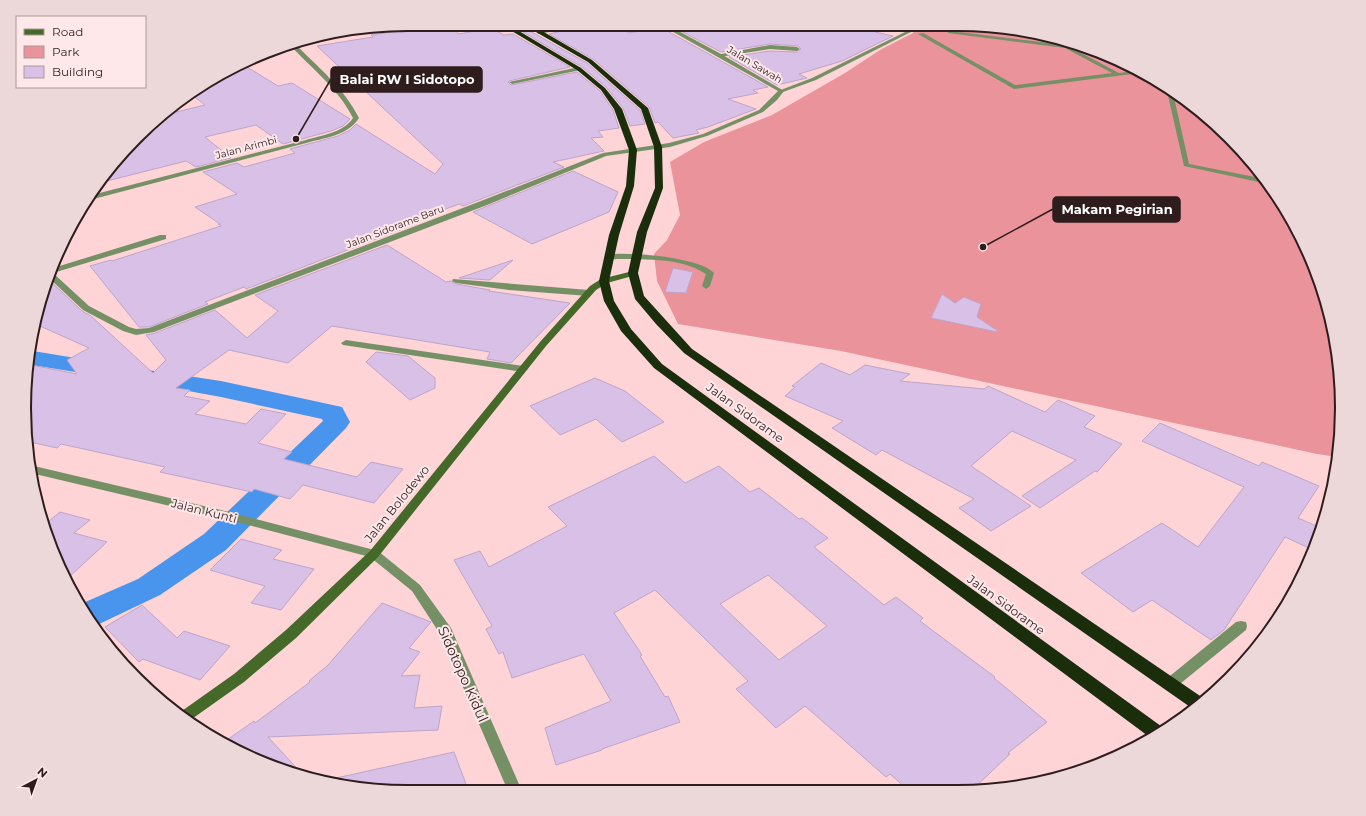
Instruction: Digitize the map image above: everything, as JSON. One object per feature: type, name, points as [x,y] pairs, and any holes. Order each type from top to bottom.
[{"type":"highway","name":"Jalan Sidorame","points":[[515,31],[579,69],[603,90],[618,109],[633,150],[630,186],[614,235],[604,281],[609,301],[626,330],[658,366],[1153,730]]},
{"type":"highway","name":"Jalan Sidorame","points":[[536,31],[590,61],[644,108],[658,147],[659,188],[642,232],[633,273],[639,297],[660,322],[688,351],[1195,701]]},
{"type":"street","points":[[539,33],[550,31]]},
{"type":"street","name":"Jalan Sawah","points":[[658,147],[705,135],[746,118],[761,111],[775,99],[781,91],[719,55],[673,31]]},
{"type":"street","points":[[781,91],[814,79],[909,32]]},
{"type":"street","points":[[950,32],[1066,48],[1119,74]]},
{"type":"street","points":[[921,34],[1014,87],[1130,73]]},
{"type":"street","points":[[719,55],[770,47],[797,49]]},
{"type":"street","name":"Jalan Arimbi","points":[[97,196],[308,141],[344,130],[354,124],[356,118],[353,110],[329,81],[296,48]]},
{"type":"street","points":[[512,82],[579,69]]},
{"type":"street","points":[[1172,98],[1186,165],[1258,180]]},
{"type":"street","name":"Jalan Sidorame Baru","points":[[54,278],[86,308],[126,328],[142,332],[484,203],[605,154],[658,147]]},
{"type":"street","points":[[58,269],[163,237]]},
{"type":"street","points":[[609,257],[651,258],[698,265],[710,273],[706,286]]},
{"type":"street","points":[[604,281],[633,273]]},
{"type":"street","points":[[456,281],[588,293]]},
{"type":"street","name":"Jalan Bolodewo","points":[[189,714],[239,678],[292,634],[374,554],[523,369],[588,293],[604,281]]},
{"type":"street","points":[[346,343],[523,369]]},
{"type":"street","name":"Jalan Kunti","points":[[36,471],[251,522],[374,554]]},
{"type":"street","name":"Sidotopo Kidul","points":[[374,554],[416,588],[446,632],[509,785]]},
{"type":"street","points":[[1170,684],[1241,626]]},
{"type":"green space","points":[[914,31],[958,31],[1007,34],[1032,38],[1079,51],[1125,70],[1146,82],[1188,109],[1225,141],[1257,178],[1284,220],[1296,241],[1315,287],[1328,334],[1332,359],[1335,408],[1332,456],[841,351],[678,324],[657,281],[654,254],[667,240],[680,215],[670,162],[704,142],[772,115],[845,73],[880,50]]},
{"type":"building","points":[[408,31],[456,31],[459,34],[475,31],[497,31],[504,35],[513,34],[570,67],[509,81],[508,82],[511,85],[577,72],[600,91],[613,110],[619,128],[598,131],[603,137],[591,138],[604,151],[553,162],[564,167],[463,206],[459,204],[411,222],[415,224],[246,289],[244,287],[205,302],[208,304],[149,327],[139,327],[90,266],[112,261],[221,226],[195,207],[237,194],[203,172],[237,163],[244,167],[295,153],[290,149],[338,136],[350,130],[356,124],[435,174],[443,164],[317,46],[373,37],[371,35]]},
{"type":"building","points":[[530,31],[587,63],[640,110],[645,124],[630,126],[623,108],[606,87],[582,67],[523,32]]},
{"type":"building","points":[[562,31],[628,31],[628,33],[642,31],[667,31],[768,87],[753,90],[758,93],[728,99],[756,109],[696,130],[699,133],[673,138],[658,122],[655,123],[649,107],[593,59],[549,34]]},
{"type":"building","points":[[681,31],[879,31],[875,32],[893,36],[842,61],[799,74],[807,78],[777,85],[729,57],[770,51],[797,52],[801,49],[798,46],[770,44],[721,52]]},
{"type":"building","points":[[247,67],[278,86],[292,83],[350,119],[343,126],[331,131],[283,144],[256,125],[205,137],[231,158],[196,167],[186,161],[107,181],[141,141],[174,113],[205,105],[195,97],[219,82]]},
{"type":"building","points":[[573,171],[618,192],[609,212],[532,244],[473,212]]},
{"type":"building","points":[[387,245],[446,282],[451,281],[456,284],[490,290],[489,291],[570,303],[511,363],[487,359],[490,352],[332,326],[288,363],[229,350],[176,388],[190,390],[184,396],[210,401],[195,414],[246,424],[261,409],[286,414],[258,443],[292,452],[284,459],[357,477],[371,462],[403,469],[374,503],[303,485],[290,499],[254,489],[252,492],[160,472],[165,467],[61,444],[57,448],[33,443],[31,408],[33,365],[77,374],[67,360],[89,348],[40,326],[52,283],[153,373],[166,360],[146,335],[215,310],[247,338],[278,311],[255,295]]},
{"type":"building","points":[[513,260],[490,280],[459,278]]},
{"type":"building","points":[[673,268],[693,272],[686,293],[665,292]]},
{"type":"building","points":[[942,294],[955,303],[964,297],[981,304],[977,317],[998,331],[931,318]]},
{"type":"building","points":[[376,352],[408,356],[435,378],[435,388],[410,400],[366,362]]},
{"type":"building","points":[[821,363],[850,375],[865,365],[910,374],[900,381],[984,389],[988,386],[1045,412],[1058,400],[1095,416],[1084,427],[1122,444],[1097,472],[1095,471],[1040,508],[1022,496],[1076,460],[1012,431],[971,466],[1031,506],[991,531],[959,508],[974,499],[882,450],[876,455],[832,428],[843,421],[785,396],[795,387],[792,386]]},
{"type":"building","points":[[595,378],[625,391],[664,422],[622,442],[596,419],[560,435],[530,406]]},
{"type":"building","points":[[1160,423],[1259,466],[1262,462],[1319,486],[1298,518],[1316,526],[1308,547],[1285,537],[1224,630],[1211,640],[1152,600],[1133,612],[1081,573],[1162,523],[1198,547],[1244,487],[1142,441]]},
{"type":"building","points":[[654,456],[685,483],[719,466],[750,492],[759,488],[799,519],[802,518],[828,538],[814,547],[884,605],[896,597],[923,618],[920,621],[995,677],[994,678],[1047,722],[1008,753],[1010,754],[978,784],[902,785],[890,774],[886,777],[805,706],[776,728],[736,689],[748,681],[655,590],[614,613],[642,655],[640,656],[665,697],[668,696],[680,722],[556,765],[545,728],[611,701],[584,654],[512,678],[503,652],[499,654],[486,629],[492,626],[454,560],[480,551],[489,567],[567,526],[548,507]],"holes":[[[768,575],[827,626],[779,660],[720,604]]]},
{"type":"building","points":[[60,512],[90,520],[74,533],[107,542],[70,576],[49,521]]},
{"type":"building","points":[[241,539],[282,550],[273,559],[314,569],[281,610],[251,603],[265,586],[210,570]]},
{"type":"building","points":[[382,603],[431,622],[409,648],[420,652],[401,676],[420,675],[414,708],[442,706],[438,730],[268,737],[296,768],[264,756],[228,739],[254,721],[255,723],[310,682],[309,681],[328,665]]},
{"type":"building","points":[[142,605],[177,638],[184,631],[230,646],[200,680],[143,659],[139,662],[105,627]]},
{"type":"building","points":[[454,752],[466,784],[383,784],[335,778]]},
{"type":"waterway","points":[[34,358],[106,370]]},
{"type":"waterway","points":[[93,613],[149,587],[215,542],[337,422],[333,413],[221,389],[148,377]]},
{"type":"place","name":"Balai RW I Sidotopo","points":[[296,139]]},
{"type":"place","name":"Makam Pegirian","points":[[983,247]]}]
